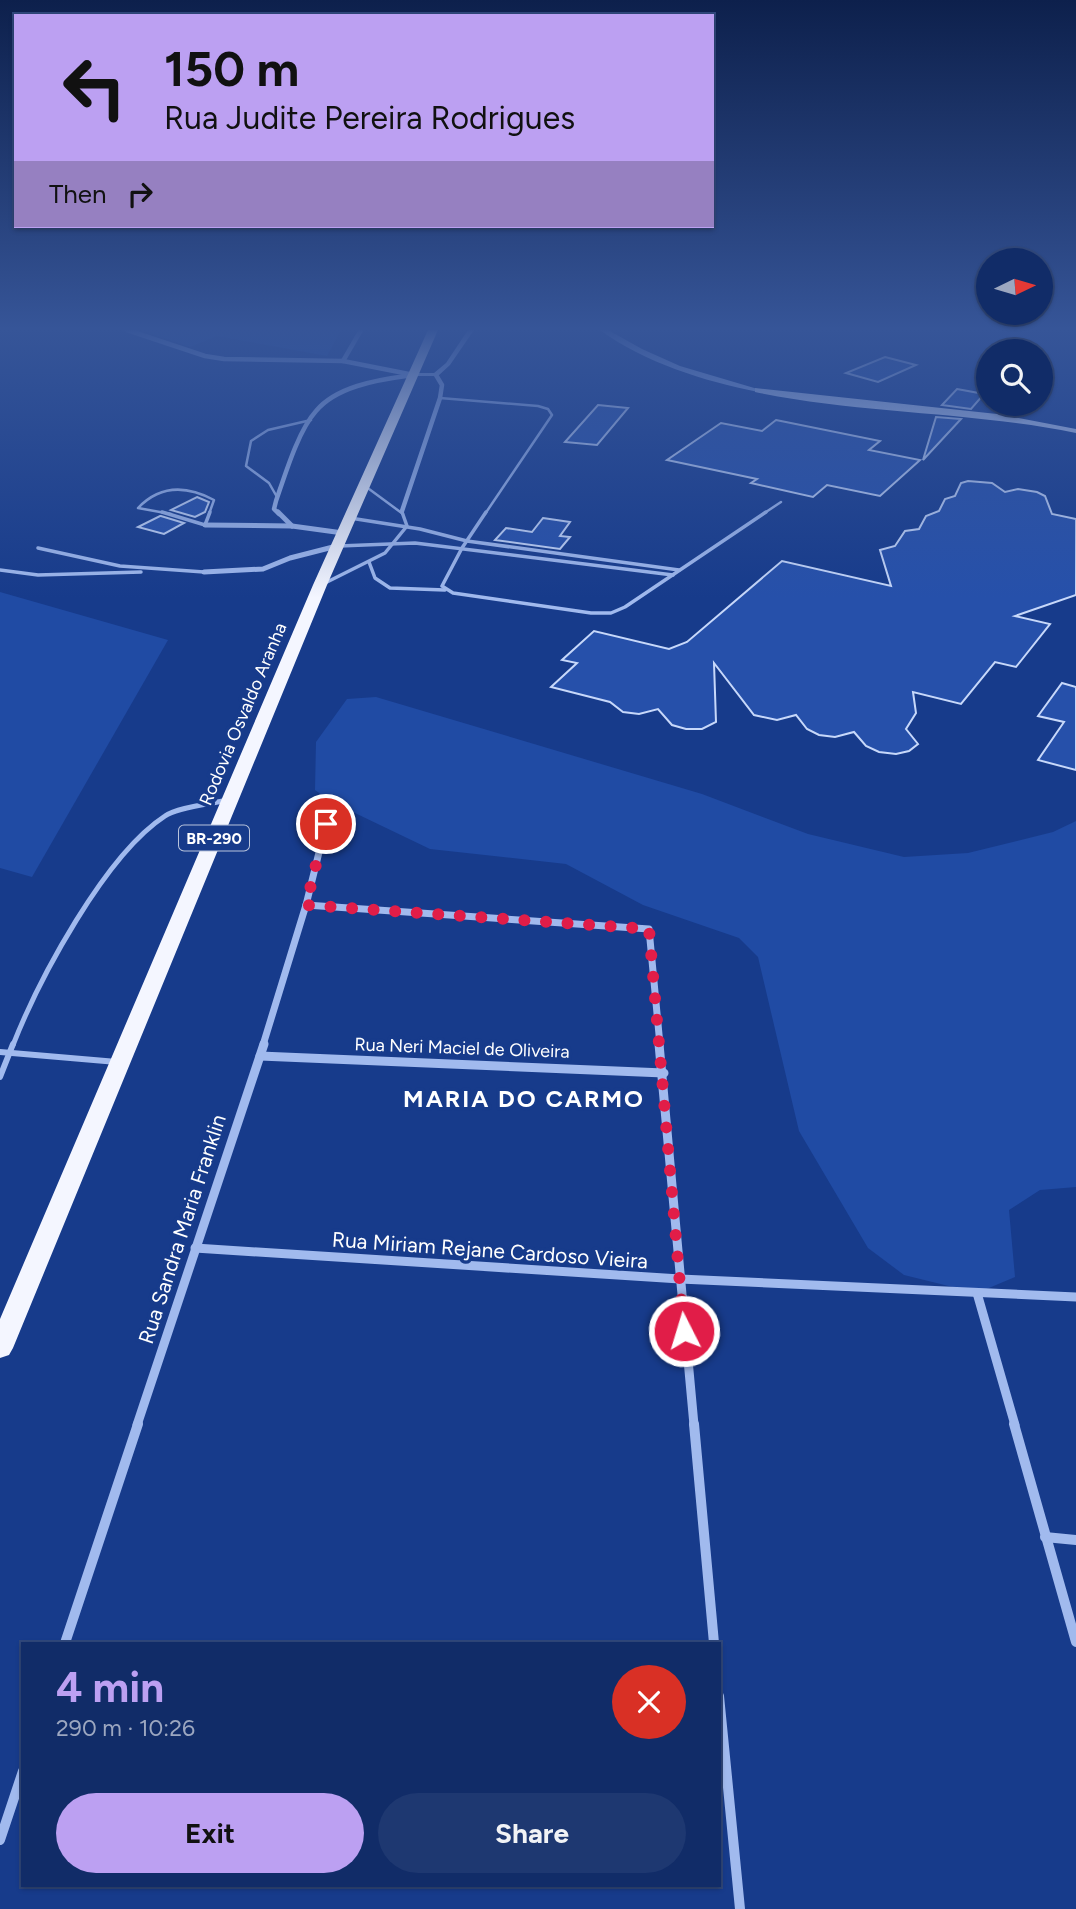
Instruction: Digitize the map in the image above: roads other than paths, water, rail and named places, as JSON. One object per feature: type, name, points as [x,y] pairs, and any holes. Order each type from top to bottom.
[{"type":"highway","name":"Rodovia Osvaldo Aranha","points":[[0,1348],[320,585],[395,419]]},
{"type":"main road","points":[[1022,419],[1063,424],[1076,422]]},
{"type":"main road","points":[[1063,424],[1076,431]]},
{"type":"street","points":[[402,511],[433,419]]},
{"type":"street","points":[[292,526],[274,509],[311,420]]},
{"type":"street","points":[[205,525],[292,526],[344,532]]},
{"type":"street","points":[[204,572],[263,569],[344,532]]},
{"type":"street","name":"Rua Sandra Maria Franklin","points":[[65,1642],[260,1056],[306,905],[326,824]]},
{"type":"street","points":[[306,905],[649,929],[714,1642]]},
{"type":"street","name":"Rua Neri Maciel de Oliveira","points":[[260,1056],[664,1073]]},
{"type":"street","name":"Rua Miriam Rejane Cardoso Vieira","points":[[195,1248],[680,1279],[1076,1297]]},
{"type":"street","points":[[977,1293],[1076,1642]]},
{"type":"street","points":[[1045,1537],[1076,1539]]},
{"type":"street","points":[[721,1716],[740,1909]]},
{"type":"street","points":[[0,1840],[21,1777]]},
{"type":"lane","points":[[445,590],[442,586],[462,548],[549,419]]},
{"type":"lane","points":[[277,497],[269,484],[246,466],[251,441],[268,430],[311,420]]},
{"type":"lane","points":[[365,486],[402,511],[407,526]]},
{"type":"lane","points":[[179,489],[202,494],[214,500],[205,525],[170,514],[138,508],[151,494],[179,489]]},
{"type":"lane","points":[[369,562],[375,578],[390,588],[445,590],[591,613],[611,613],[625,607],[781,502]]},
{"type":"lane","points":[[320,585],[385,553],[407,526]]},
{"type":"lane","points":[[344,532],[407,526],[467,541],[680,570]]},
{"type":"lane","points":[[344,532],[396,542],[673,575]]},
{"type":"lane","points":[[38,548],[83,562],[158,571]]},
{"type":"lane","points":[[0,570],[38,575],[204,572]]},
{"type":"lane","points":[[0,1077],[32,997],[85,909],[130,845],[167,814],[230,799]]},
{"type":"lane","points":[[0,1052],[120,1062]]},
{"type":"district","name":"MARIA DO CARMO","points":[[524,1098]]}]
